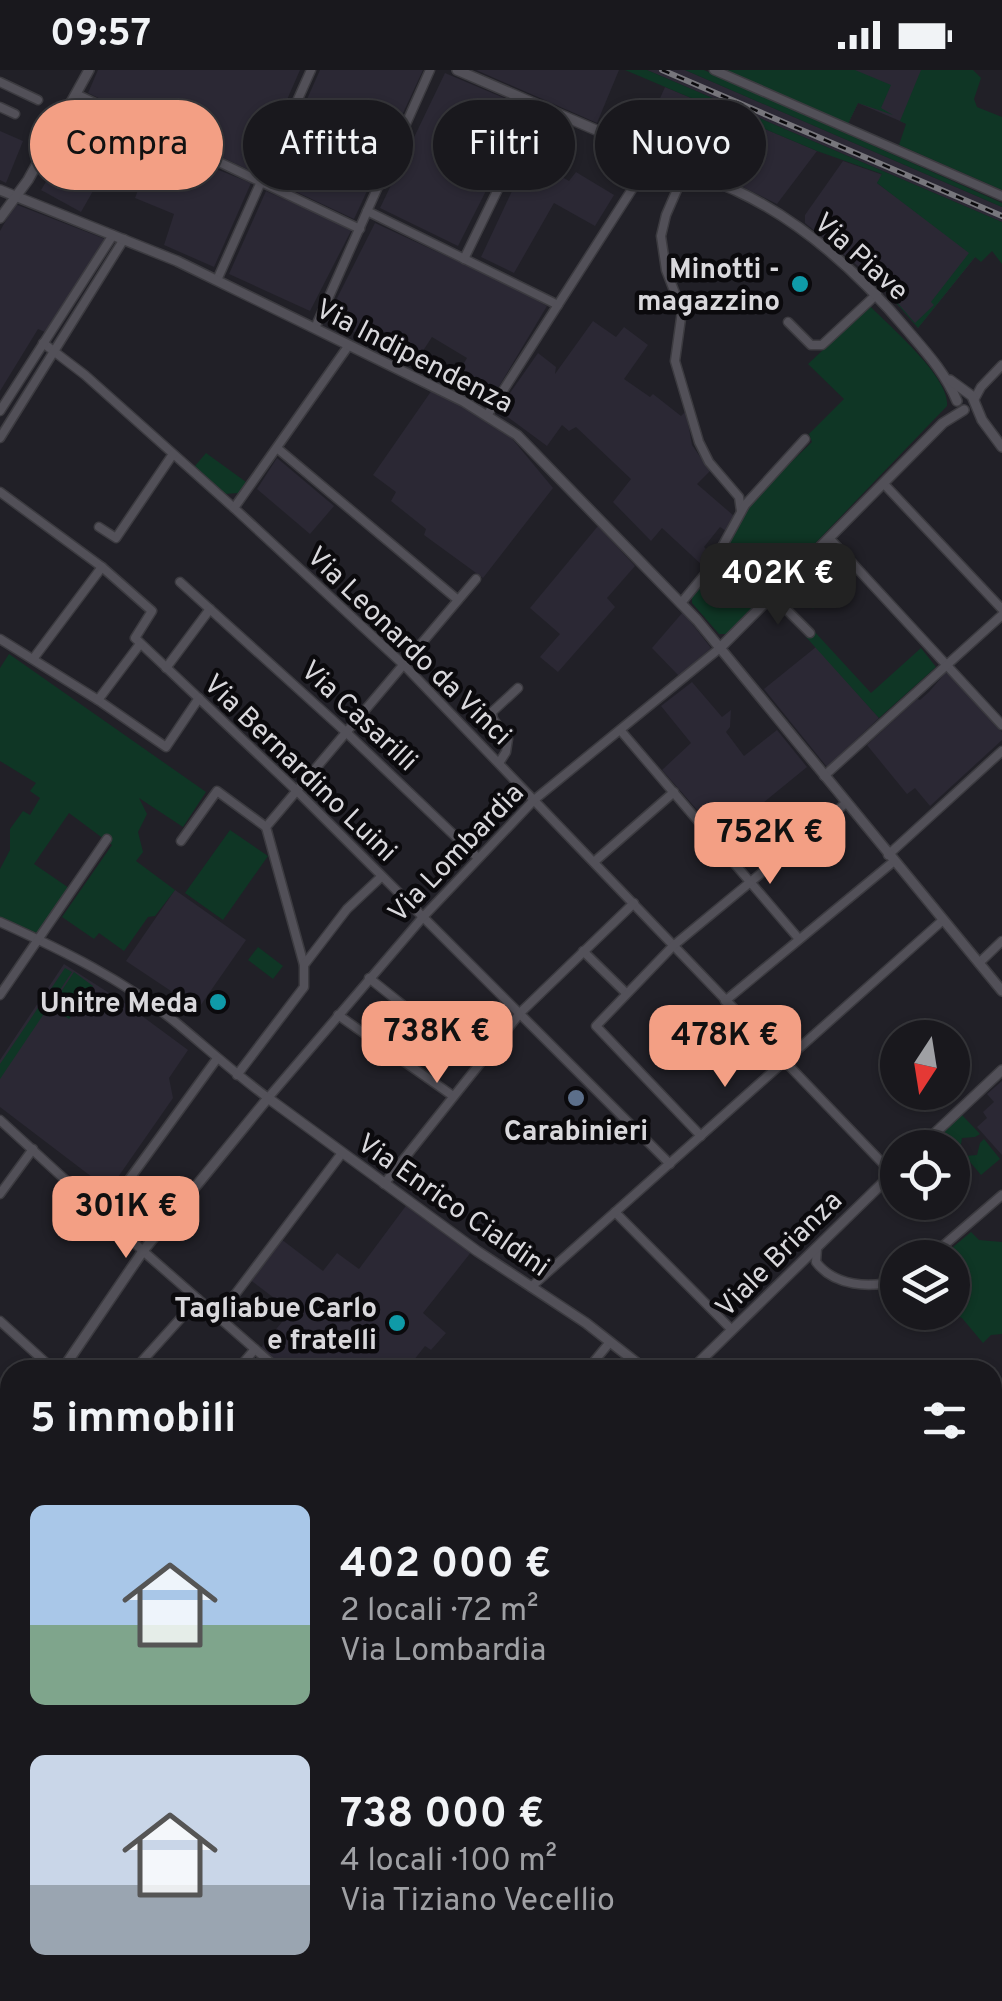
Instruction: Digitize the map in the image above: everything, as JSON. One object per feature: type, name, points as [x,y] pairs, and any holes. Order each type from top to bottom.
[{"type":"street","points":[[0,218],[28,180],[88,70]]},
{"type":"street","points":[[297,100],[310,70]]},
{"type":"street","points":[[315,328],[430,70]]},
{"type":"street","name":"Via Piave","points":[[458,70],[527,100]]},
{"type":"street","points":[[714,70],[1002,196]]},
{"type":"street","points":[[0,82],[38,100]]},
{"type":"street","points":[[76,94],[243,174]]},
{"type":"street","points":[[0,107],[15,114]]},
{"type":"street","name":"Via Indipendenza","points":[[0,190],[217,280],[488,414],[526,443],[681,603],[1002,991]]},
{"type":"street","points":[[217,280],[256,190]]},
{"type":"street","points":[[277,190],[360,229]]},
{"type":"street","points":[[464,259],[498,190]]},
{"type":"street","points":[[488,414],[632,190]]},
{"type":"street","points":[[677,190],[662,236],[666,270],[682,311],[675,362],[698,442],[740,497],[741,511]]},
{"type":"street","name":"Via Piave","points":[[731,190],[773,210],[828,250],[877,294],[1002,447]]},
{"type":"street","points":[[368,212],[558,305]]},
{"type":"street","points":[[0,410],[113,235]]},
{"type":"street","points":[[0,438],[124,239]]},
{"type":"street","points":[[788,322],[811,345],[822,345],[877,294]]},
{"type":"street","name":"Via Leonardo da Vinci","points":[[43,343],[174,454],[404,666],[725,1001],[880,1155]]},
{"type":"street","points":[[234,508],[349,345]]},
{"type":"street","points":[[966,402],[1002,365]]},
{"type":"street","name":"Via Lombardia","points":[[69,1360],[143,1252],[268,1098],[478,856],[534,800],[720,648],[966,402]]},
{"type":"street","points":[[681,603],[711,568],[741,511],[805,439]]},
{"type":"street","points":[[277,448],[458,600]]},
{"type":"street","points":[[99,526],[116,538],[174,454]]},
{"type":"street","points":[[824,776],[1002,612],[884,484]]},
{"type":"street","points":[[0,492],[102,567],[152,611],[134,638],[140,644],[98,700]]},
{"type":"street","points":[[830,538],[1002,725]]},
{"type":"street","points":[[33,659],[102,567]]},
{"type":"street","points":[[266,828],[476,580]]},
{"type":"street","name":"Via Casarilli","points":[[180,582],[478,856]]},
{"type":"street","points":[[772,596],[810,633]]},
{"type":"street","points":[[166,668],[210,609]]},
{"type":"street","points":[[0,638],[166,747],[199,698]]},
{"type":"street","name":"Via Bernardino Luini","points":[[140,644],[298,792],[670,1164]]},
{"type":"street","points":[[499,763],[508,740],[493,720],[492,712],[518,688]]},
{"type":"street","points":[[621,731],[800,939]]},
{"type":"street","points":[[725,1001],[891,858],[1002,751]]},
{"type":"street","points":[[181,841],[217,791],[266,828],[304,965],[304,986],[237,1074]]},
{"type":"street","points":[[594,862],[674,792]]},
{"type":"street","points":[[701,1136],[596,1026],[673,946],[846,802]]},
{"type":"street","points":[[0,995],[106,839]]},
{"type":"street","points":[[304,965],[347,909],[381,876]]},
{"type":"street","points":[[384,1184],[520,1012],[634,903]]},
{"type":"street","points":[[531,1287],[943,920]]},
{"type":"street","name":"Via Enrico Cialdini","points":[[0,922],[84,962],[180,1026],[216,1060],[384,1184],[633,1360]]},
{"type":"street","points":[[979,963],[1002,940]]},
{"type":"street","points":[[583,950],[626,993]]},
{"type":"street","points":[[370,978],[478,1065]]},
{"type":"street","points":[[338,1014],[453,1096]]},
{"type":"street","points":[[104,1214],[216,1060]]},
{"type":"street","points":[[938,1130],[1002,1070]]},
{"type":"street","points":[[0,1120],[268,1360]]},
{"type":"street","points":[[0,1194],[33,1149]]},
{"type":"street","points":[[218,1317],[342,1153]]},
{"type":"street","name":"Viale Brianza","points":[[702,1360],[880,1184]]},
{"type":"street","points":[[950,1240],[1002,1195]]},
{"type":"street","points":[[615,1212],[732,1330]]},
{"type":"street","points":[[822,1240],[814,1258],[823,1272]]},
{"type":"street","points":[[790,1274],[805,1267],[853,1284],[880,1284]]},
{"type":"street","points":[[143,1360],[198,1299]]},
{"type":"street","points":[[0,1321],[43,1360]]},
{"type":"street","points":[[595,1360],[610,1342]]},
{"type":"street","points":[[246,1360],[255,1349]]},
{"type":"shaded area","points":[[98,70],[300,70],[287,100],[243,100],[243,167],[223,158],[223,100],[103,100],[88,93]]},
{"type":"shaded area","points":[[320,70],[423,70],[409,100],[307,100]]},
{"type":"shaded area","points":[[476,70],[619,70],[607,100],[595,100],[595,122],[575,113],[575,100],[544,100]]},
{"type":"shaded area","points":[[647,70],[685,70],[754,100],[717,100]]},
{"type":"shaded area","points":[[930,70],[907,124],[858,103],[848,124],[731,73]]},
{"type":"shaded area","points":[[445,73],[509,100],[433,100],[433,190],[486,190],[458,246],[380,208],[389,190],[413,190],[413,139]]},
{"type":"shaded area","points":[[665,87],[696,100],[659,100]]},
{"type":"shaded area","points":[[766,105],[1002,207],[1002,222],[766,121]]},
{"type":"shaded area","points":[[766,130],[817,151],[777,204],[749,190],[766,190]]},
{"type":"shaded area","points":[[0,131],[23,141],[6,183],[0,180]]},
{"type":"shaded area","points":[[843,161],[883,175],[877,183],[976,256],[918,328],[879,283],[805,223],[805,215]]},
{"type":"shaded area","points":[[223,172],[243,180],[243,190],[248,190],[214,267],[164,245],[174,214],[135,198],[138,190],[223,190]]},
{"type":"shaded area","points":[[576,172],[595,184],[595,190],[614,195],[595,226],[554,203],[514,273],[481,257],[512,190],[575,190]]},
{"type":"shaded area","points":[[41,190],[94,190],[81,212]]},
{"type":"shaded area","points":[[292,190],[367,190],[354,219]]},
{"type":"shaded area","points":[[266,191],[352,229],[310,311],[229,274]]},
{"type":"shaded area","points":[[15,204],[105,239],[45,332],[38,329],[0,391],[0,231]]},
{"type":"shaded area","points":[[375,223],[547,306],[489,403],[453,381],[467,358],[432,337],[415,363],[327,318]]},
{"type":"shaded area","points":[[593,321],[616,337],[624,327],[648,345],[624,379],[650,397],[653,394],[681,416],[686,411],[692,445],[710,471],[697,484],[734,516],[726,531],[720,527],[704,547],[709,552],[702,565],[662,528],[651,541],[613,502],[631,479],[576,427],[569,431],[562,425],[547,446],[498,410],[538,353],[556,367],[555,374]]},
{"type":"shaded area","points":[[432,390],[505,430],[553,488],[483,578],[424,535],[426,529],[391,501],[396,492],[373,475]]},
{"type":"shaded area","points":[[277,458],[334,506],[310,534],[257,489]]},
{"type":"shaded area","points":[[598,526],[635,566],[607,598],[615,607],[558,672],[540,657],[560,634],[530,608]]},
{"type":"shaded area","points":[[683,612],[711,648],[679,676],[652,648]]},
{"type":"shaded area","points":[[816,647],[879,718],[827,767],[764,689]]},
{"type":"shaded area","points":[[947,671],[1002,732],[1002,740],[930,806],[915,788],[907,794],[867,745],[929,692]]},
{"type":"shaded area","points":[[692,682],[722,717],[731,710],[726,732],[744,756],[777,730],[807,767],[721,837],[662,770],[691,743],[661,706]]},
{"type":"shaded area","points":[[175,890],[246,940],[198,1009],[126,961]]},
{"type":"shaded area","points":[[64,964],[188,1050],[169,1078],[173,1098],[109,1190],[0,1107],[0,1060]]},
{"type":"shaded area","points":[[1002,1081],[1002,1155],[977,1127],[987,1118],[983,1112],[994,1102],[987,1094]]},
{"type":"shaded area","points":[[408,1203],[472,1251],[423,1313],[446,1333],[431,1350],[425,1346],[414,1360],[270,1360],[259,1350],[291,1311],[249,1279],[281,1239],[323,1271],[337,1253],[359,1269]]},
{"type":"green space","points":[[625,70],[647,70],[717,100],[696,100]]},
{"type":"green space","points":[[685,70],[704,70],[1002,203],[1002,207],[766,105],[766,100],[754,100]]},
{"type":"green space","points":[[726,70],[855,70],[891,85],[881,108],[893,115],[858,103],[848,124]]},
{"type":"green space","points":[[921,70],[973,70],[981,78],[974,99],[977,107],[1002,117],[1002,190],[899,145],[906,124],[900,121]]},
{"type":"green space","points":[[766,121],[1002,222],[1002,264],[992,251],[981,262],[975,257],[918,328],[879,283],[878,280],[886,279],[882,285],[915,323],[934,305],[931,302],[969,253],[877,183],[882,174],[766,129]]},
{"type":"green space","points":[[870,306],[929,367],[946,394],[947,406],[728,634],[719,634],[692,603],[692,597],[715,569],[754,498],[812,442],[809,434],[844,399],[808,364]]},
{"type":"green space","points":[[206,453],[246,482],[238,493],[225,494],[195,466]]},
{"type":"green space","points":[[834,574],[841,580],[813,609],[806,602]]},
{"type":"green space","points":[[813,630],[871,693],[921,648],[936,667],[879,718],[806,637]]},
{"type":"green space","points":[[9,654],[206,792],[183,827],[139,798],[147,814],[138,832],[143,852],[136,861],[175,890],[155,916],[148,917],[124,951],[99,933],[94,939],[62,917],[112,845],[69,813],[34,864],[69,888],[39,934],[0,917],[0,869],[10,850],[10,829],[23,811],[30,815],[40,798],[30,791],[36,783],[0,761],[0,668]]},
{"type":"green space","points":[[230,830],[268,856],[223,920],[185,893]]},
{"type":"green space","points":[[258,947],[283,966],[273,979],[248,960]]},
{"type":"green space","points":[[65,968],[72,972],[0,1079],[0,1064]]},
{"type":"green space","points":[[74,972],[93,986],[69,1019],[51,1007]]},
{"type":"green space","points":[[962,1115],[980,1134],[970,1137],[970,1130],[945,1130]]},
{"type":"green space","points":[[984,1139],[1000,1159],[981,1175],[970,1162]]},
{"type":"green space","points":[[971,1232],[979,1240],[1002,1242],[1002,1334],[991,1335],[983,1343],[970,1328],[970,1240],[961,1240]]},
{"type":"railway","points":[[662,70],[1002,216]]},
{"type":"place","name":"Minotti - magazzino","points":[[800,284]]},
{"type":"place","name":"Unitre Meda","points":[[218,1002]]},
{"type":"place","name":"Carabinieri","points":[[576,1098]]},
{"type":"place","name":"Tagliabue Carlo e fratelli","points":[[397,1323]]}]
